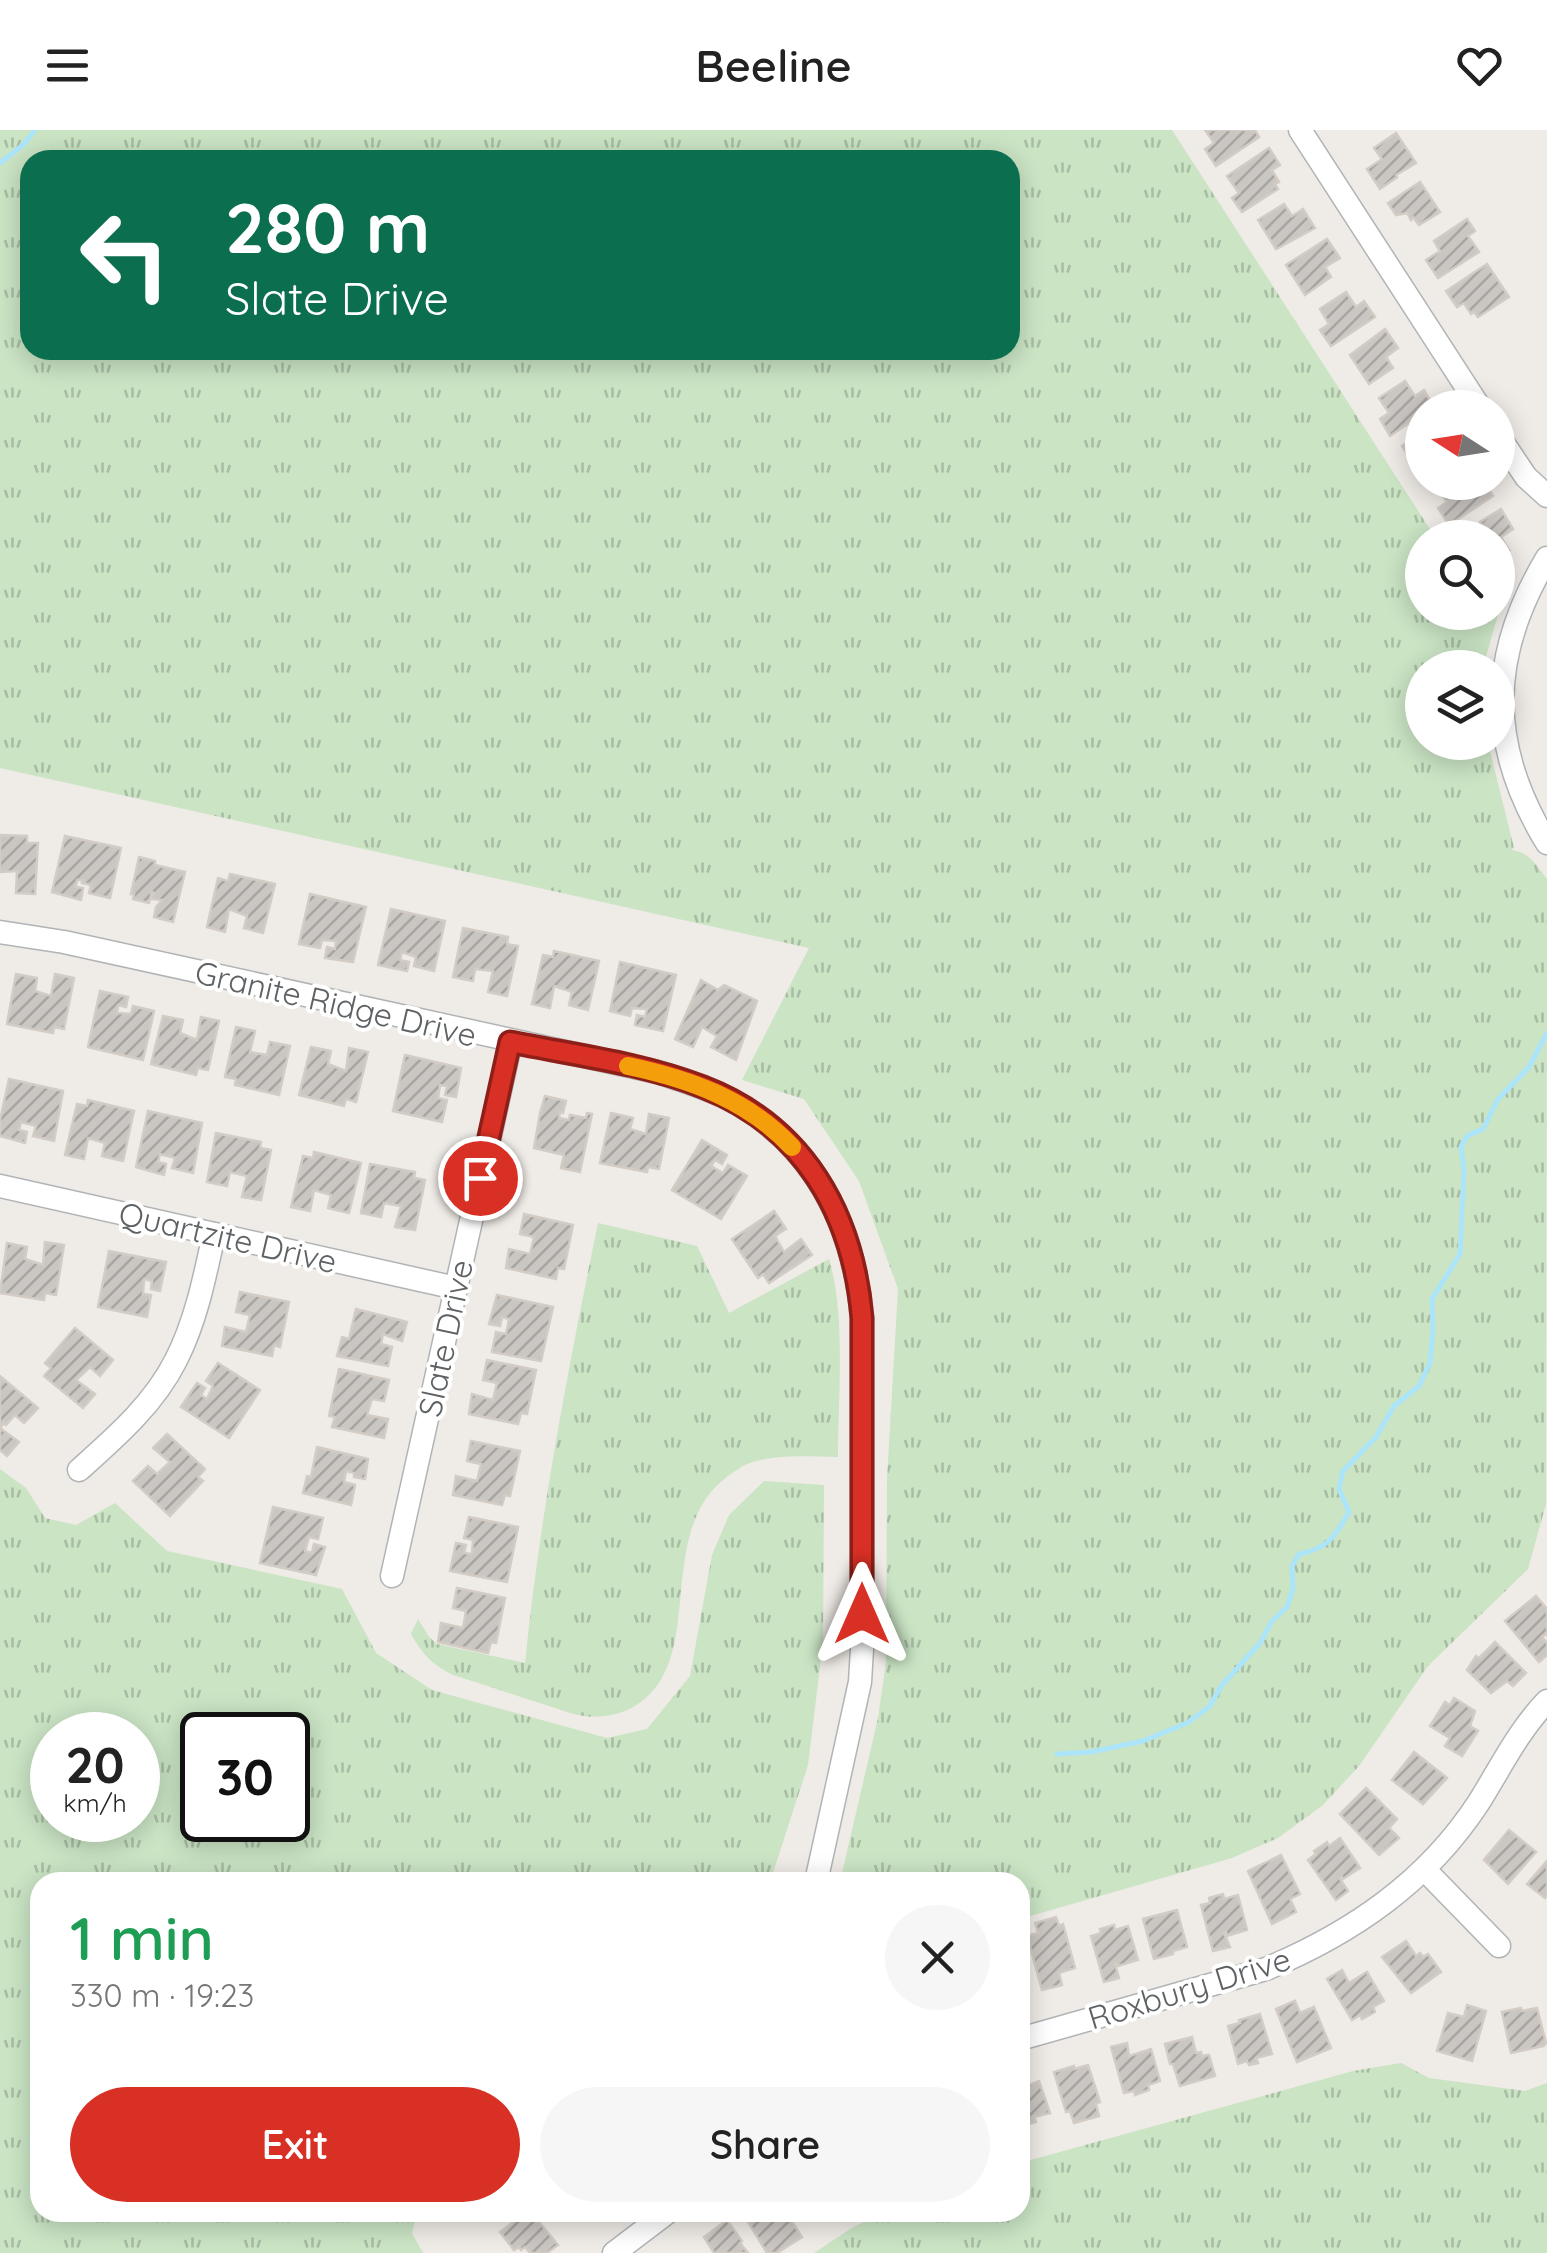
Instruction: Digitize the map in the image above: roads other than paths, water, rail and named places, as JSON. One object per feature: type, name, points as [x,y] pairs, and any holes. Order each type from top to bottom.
[{"type":"street","points":[[1300,130],[1468,390]]},
{"type":"street","points":[[1515,460],[1547,496]]},
{"type":"street","points":[[1541,834],[1509,762],[1503,727],[1503,689],[1507,652],[1517,618],[1547,558]]},
{"type":"street","name":"Granite Ridge Drive","points":[[0,932],[64,942],[657,1072],[703,1087],[753,1112],[780,1134],[814,1172],[840,1216],[860,1286],[862,1318],[862,1649],[854,1715],[817,1872]]},
{"type":"street","name":"Slate Drive","points":[[392,1576],[510,1042]]},
{"type":"street","name":"Quartzite Drive","points":[[0,1186],[456,1288]]},
{"type":"street","points":[[79,1470],[145,1406],[176,1362],[188,1335],[214,1234]]},
{"type":"street","name":"Roxbury Drive","points":[[1030,2036],[1243,1977],[1284,1962],[1354,1926],[1424,1870],[1462,1827],[1511,1746],[1547,1701]]},
{"type":"street","points":[[1424,1870],[1499,1946]]},
{"type":"street","points":[[614,2253],[637,2222]]},
{"type":"waterway","points":[[0,163],[35,130]]},
{"type":"waterway","points":[[1057,1754],[1091,1752],[1143,1741],[1187,1723],[1209,1707],[1222,1685],[1287,1607],[1293,1588],[1292,1566],[1299,1554],[1317,1549],[1329,1540],[1349,1512],[1339,1489],[1343,1471],[1376,1437],[1394,1406],[1419,1386],[1430,1363],[1432,1299],[1460,1254],[1464,1171],[1461,1147],[1467,1136],[1483,1129],[1498,1099],[1529,1067],[1547,1033]]}]
